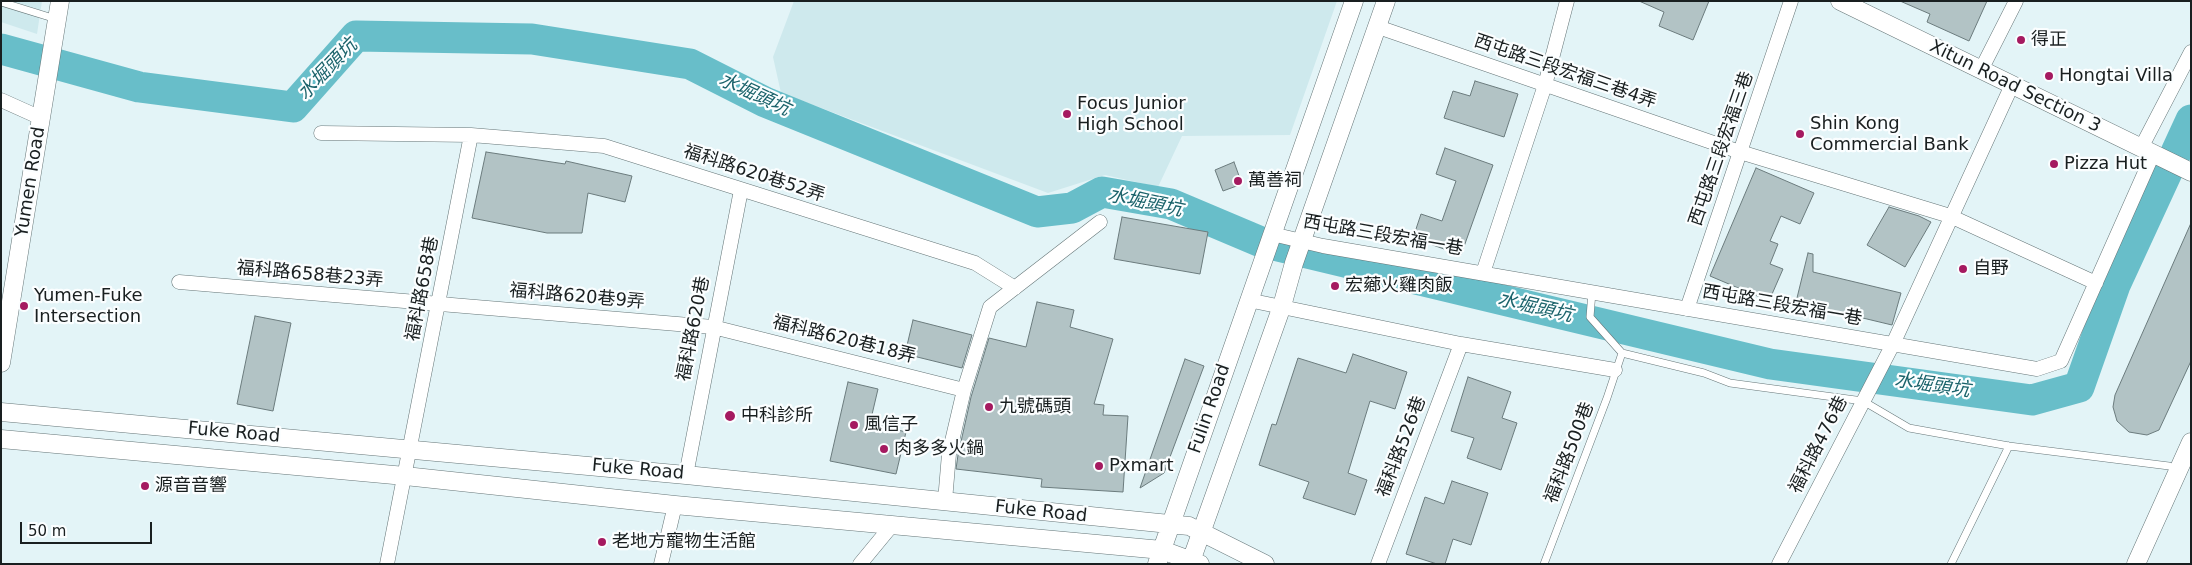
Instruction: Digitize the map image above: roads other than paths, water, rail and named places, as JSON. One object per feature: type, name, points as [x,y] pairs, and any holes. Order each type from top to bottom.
[{"type":"street","name":"Yumen Road","points":[[1,364],[60,1]]},
{"type":"street","points":[[1272,234],[1290,188],[1354,1]]},
{"type":"street","points":[[1302,241],[1386,1]]},
{"type":"street","points":[[1483,273],[1545,85],[1567,1]]},
{"type":"street","name":"西屯路三段宏福三巷","points":[[1687,309],[1792,1]]},
{"type":"street","name":"Xitun Road Section 3","points":[[1840,1],[2188,171]]},
{"type":"street","points":[[1981,70],[2016,1]]},
{"type":"street","name":"西屯路三段宏福三巷4弄","points":[[1378,28],[1740,152],[1950,216],[2096,283]]},
{"type":"street","name":"西屯路三段宏福一巷","points":[[1272,234],[1891,348],[2037,369],[2061,361],[2152,154],[2191,52]]},
{"type":"street","name":"福科路476巷","points":[[1779,564],[1891,348],[1950,216],[2012,85]]},
{"type":"street","points":[[1,100],[41,118]]},
{"type":"street","name":"福科路620巷52弄","points":[[321,133],[471,135],[604,146],[975,264],[1015,288]]},
{"type":"street","name":"福科路658巷","points":[[387,564],[471,135]]},
{"type":"street","name":"福科路620巷","points":[[686,475],[741,190]]},
{"type":"street","points":[[945,501],[949,454],[964,390],[990,307],[1100,222]]},
{"type":"street","name":"Fulin Road","points":[[1160,557],[1272,234]]},
{"type":"street","name":"Fulin Road","points":[[1194,562],[1201,532],[1282,306],[1302,241]]},
{"type":"street","name":"福科路658巷23弄","points":[[179,282],[438,305]]},
{"type":"street","points":[[1248,300],[1461,344],[1615,370]]},
{"type":"street","name":"福科路620巷9弄","points":[[438,305],[714,327]]},
{"type":"street","name":"福科路620巷18弄","points":[[714,327],[964,390]]},
{"type":"street","name":"福科路526巷","points":[[1378,564],[1461,344]]},
{"type":"street","name":"Fuke Road","points":[[1,412],[686,475],[1189,526],[1265,564]]},
{"type":"street","name":"Fuke Road","points":[[1,439],[405,476],[675,505],[893,524],[1194,562]]},
{"type":"street","points":[[2136,564],[2184,472],[2191,442]]},
{"type":"street","points":[[661,564],[675,505]]},
{"type":"street","points":[[860,564],[893,524]]},
{"type":"lane","points":[[1,2],[56,28]]},
{"type":"lane","points":[[1592,292],[1590,317],[1622,353],[1704,373],[1730,383],[1863,402],[1909,428],[2009,446],[2169,466],[2184,472]]},
{"type":"lane","name":"福科路500巷","points":[[1544,564],[1607,398],[1622,353]]},
{"type":"lane","points":[[1951,564],[2009,446]]},
{"type":"waterway","name":"水堀頭坑","points":[[1,49],[139,87],[293,107],[356,36],[532,39],[690,64],[765,102],[1037,212],[1072,208],[1102,192],[1171,204],[1261,242],[1770,364],[2032,400],[2079,387],[2115,285],[2191,120]]},
{"type":"place","name":"得正","points":[[2021,40]]},
{"type":"place","name":"Hongtai Villa","points":[[2049,76]]},
{"type":"place","name":"Focus Junior High School","points":[[1067,114]]},
{"type":"place","name":"Shin Kong Commercial Bank","points":[[1800,134]]},
{"type":"place","name":"Pizza Hut","points":[[2054,164]]},
{"type":"place","name":"萬善祠","points":[[1238,181]]},
{"type":"place","name":"自野","points":[[1963,269]]},
{"type":"place","name":"宏薌火雞肉飯","points":[[1335,286]]},
{"type":"place","name":"Yumen-Fuke Intersection","points":[[24,306]]},
{"type":"place","name":"九號碼頭","points":[[989,407]]},
{"type":"place","name":"中科診所","points":[[730,416]]},
{"type":"place","name":"風信子","points":[[854,425]]},
{"type":"place","name":"肉多多火鍋","points":[[884,449]]},
{"type":"place","name":"Pxmart","points":[[1099,466]]},
{"type":"place","name":"源音音響","points":[[145,486]]},
{"type":"place","name":"老地方寵物生活館","points":[[602,542]]}]
